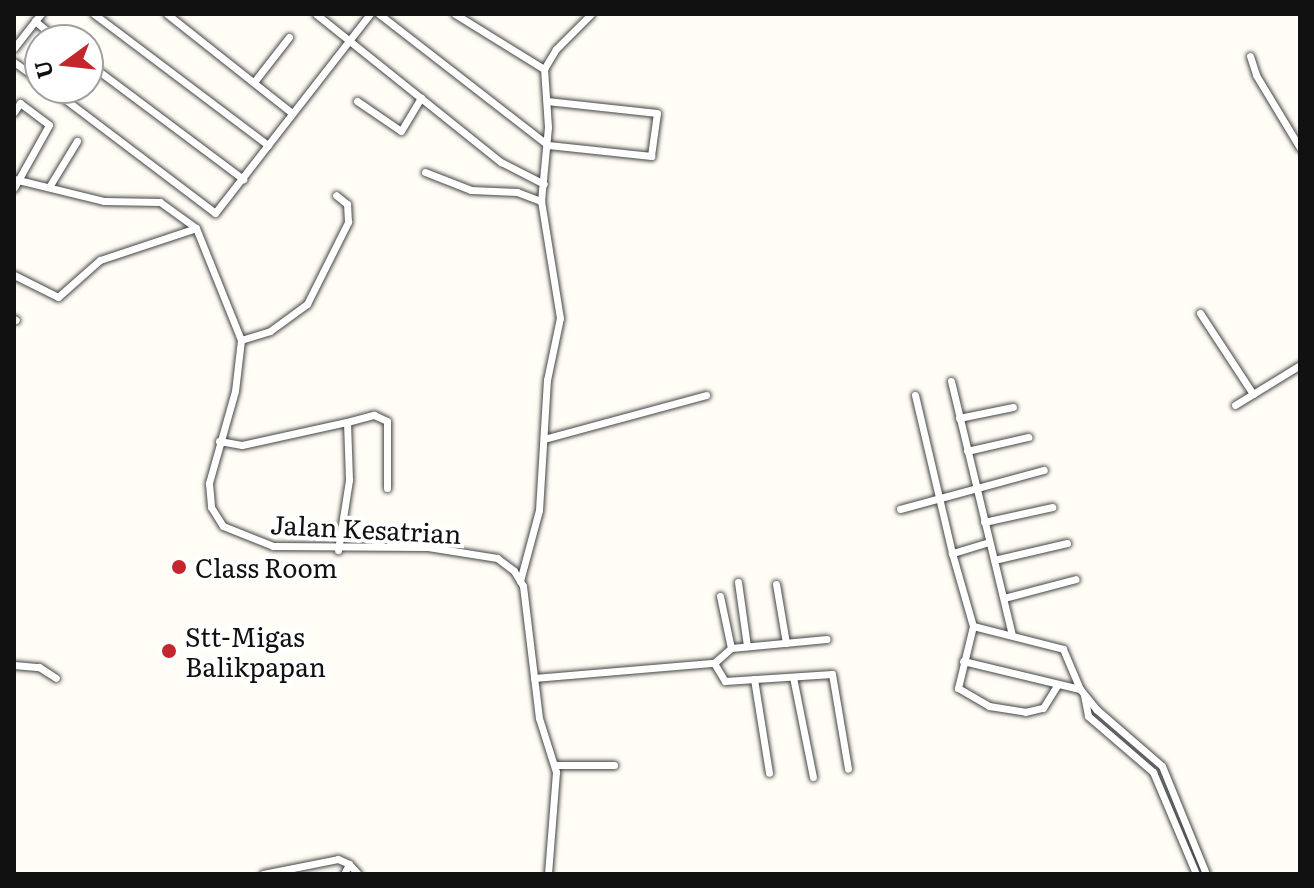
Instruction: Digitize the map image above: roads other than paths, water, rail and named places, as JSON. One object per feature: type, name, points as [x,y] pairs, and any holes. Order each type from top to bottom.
[{"type":"street","points":[[14,48],[41,14]]},
{"type":"street","points":[[94,14],[268,145]]},
{"type":"street","points":[[167,14],[292,113]]},
{"type":"street","points":[[316,14],[501,162],[544,184]]},
{"type":"street","points":[[71,104],[215,213],[370,14]]},
{"type":"street","points":[[379,14],[548,145],[651,156],[657,113],[547,101]]},
{"type":"street","points":[[455,14],[544,69]]},
{"type":"street","points":[[548,874],[555,765],[539,718],[520,581],[539,510],[547,380],[560,307],[541,201],[548,145],[544,69],[556,49],[591,14]]},
{"type":"street","points":[[35,21],[39,24]]},
{"type":"street","points":[[254,82],[289,37]]},
{"type":"street","points":[[1250,56],[1256,75],[1300,148]]},
{"type":"street","points":[[104,75],[243,179]]},
{"type":"street","points":[[357,101],[401,131],[421,98]]},
{"type":"street","points":[[14,112],[20,103],[49,125],[15,182],[104,201],[160,202],[196,228]]},
{"type":"street","points":[[49,187],[77,141]]},
{"type":"street","points":[[425,172],[459,187],[517,192],[541,201]]},
{"type":"street","points":[[241,340],[270,331],[307,304],[348,222],[347,204],[336,195]]},
{"type":"street","points":[[14,275],[58,297],[100,260],[196,228]]},
{"type":"street","name":"Jalan Kesatrian","points":[[196,228],[241,340],[235,391],[219,441],[208,495],[223,526],[260,544],[338,550],[407,546],[460,551],[497,558],[520,581]]},
{"type":"street","points":[[1200,313],[1253,394]]},
{"type":"street","points":[[1235,405],[1300,365]]},
{"type":"street","points":[[951,381],[1012,635]]},
{"type":"street","points":[[544,439],[706,395]]},
{"type":"street","points":[[915,395],[952,553],[973,626],[958,688],[989,706],[1034,710],[1047,704],[1057,686]]},
{"type":"street","points":[[959,418],[1013,407]]},
{"type":"street","points":[[219,441],[242,445],[374,415],[387,421],[387,488]]},
{"type":"street","points":[[338,550],[349,480],[347,422]]},
{"type":"street","points":[[967,451],[1028,437]]},
{"type":"street","points":[[900,509],[1044,470]]},
{"type":"street","points":[[984,522],[1052,507]]},
{"type":"street","points":[[952,553],[989,542]]},
{"type":"street","points":[[994,560],[1067,543]]},
{"type":"street","points":[[1004,598],[1076,579]]},
{"type":"street","points":[[738,582],[747,646]]},
{"type":"street","points":[[776,584],[786,643]]},
{"type":"street","points":[[720,596],[731,648]]},
{"type":"street","points":[[973,626],[1057,644],[1082,692],[1088,716],[1153,772],[1196,874]]},
{"type":"street","points":[[534,678],[714,663],[731,648],[827,639]]},
{"type":"street","points":[[963,661],[1082,692],[1162,766],[1206,874]]},
{"type":"street","points":[[714,663],[725,681],[832,674],[848,769]]},
{"type":"street","points":[[14,665],[39,667],[56,678]]},
{"type":"street","points":[[793,677],[813,777]]},
{"type":"street","points":[[754,679],[769,773]]},
{"type":"street","points":[[555,765],[614,765]]},
{"type":"street","points":[[263,874],[338,859],[349,864],[358,874]]},
{"type":"street","points":[[344,874],[349,864]]},
{"type":"place","name":"Class Room","points":[[179,567]]},
{"type":"place","name":"Stt-Migas Balikpapan","points":[[169,651]]}]
